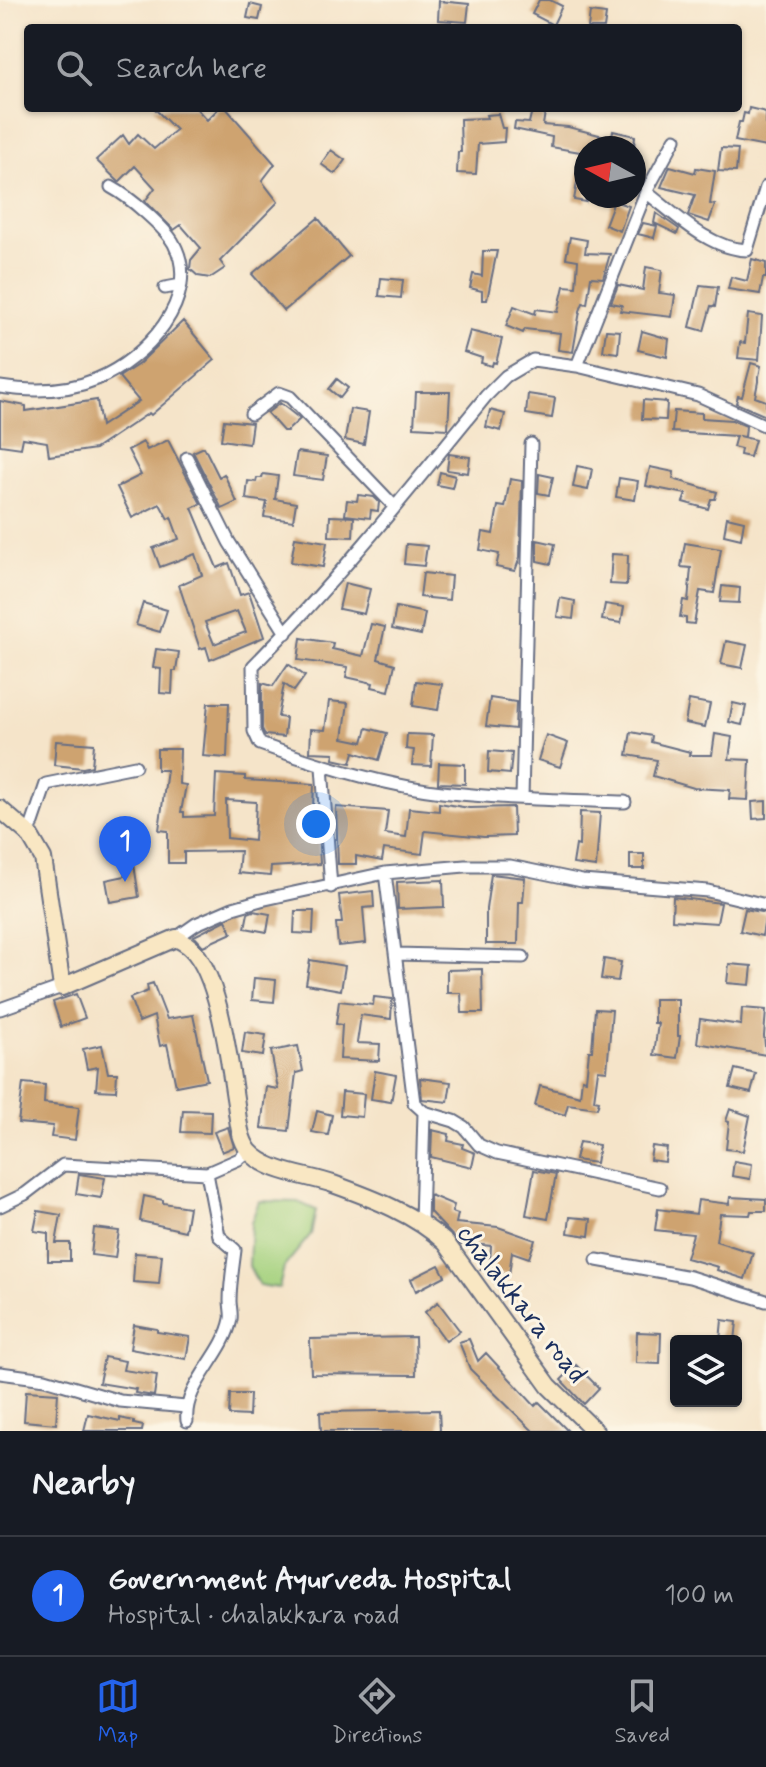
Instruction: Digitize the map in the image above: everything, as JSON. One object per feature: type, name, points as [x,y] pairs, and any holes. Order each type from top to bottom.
[{"type":"main road","points":[[0,809],[29,834],[43,858],[62,987],[176,938],[193,949],[214,988],[240,1128],[249,1150]]},
{"type":"main road","name":"chalakkara road","points":[[249,1150],[282,1169],[334,1185],[421,1223],[446,1243],[549,1386],[595,1431]]},
{"type":"street","points":[[675,139],[646,192],[701,233],[727,246],[747,250],[766,187]]},
{"type":"street","points":[[0,387],[35,391],[66,388],[99,379],[155,340],[170,314],[181,285],[181,265],[174,243],[128,196],[111,187]]},
{"type":"street","points":[[577,366],[640,208]]},
{"type":"street","points":[[165,288],[181,285]]},
{"type":"street","points":[[625,802],[439,792],[322,767],[260,744],[254,731],[253,666],[286,633],[486,396],[506,376],[533,360],[577,366],[698,395],[766,426]]},
{"type":"street","points":[[251,414],[279,393],[290,397],[394,506]]},
{"type":"street","points":[[522,798],[531,444]]},
{"type":"street","points":[[187,458],[229,542],[286,633]]},
{"type":"street","points":[[29,834],[46,784],[135,766]]},
{"type":"street","points":[[322,767],[331,887]]},
{"type":"street","points":[[176,938],[196,924],[233,908],[385,873],[465,866],[510,866],[582,881],[708,891],[766,905]]},
{"type":"street","points":[[385,873],[414,1103],[424,1112],[464,1127],[479,1145],[497,1153],[660,1188]]},
{"type":"street","points":[[396,954],[523,957]]},
{"type":"street","points":[[0,1009],[62,987]]},
{"type":"street","points":[[421,1223],[424,1112]]},
{"type":"street","points":[[0,1206],[25,1194],[63,1165],[207,1173],[239,1159],[249,1150]]},
{"type":"street","points":[[187,1421],[186,1407],[190,1393],[209,1367],[231,1319],[235,1250],[219,1236],[207,1173]]},
{"type":"street","points":[[597,1260],[690,1277],[766,1301]]},
{"type":"street","points":[[0,1373],[45,1379],[120,1401],[186,1407]]},
{"type":"green space","points":[[259,1201],[298,1202],[316,1210],[311,1234],[284,1267],[279,1288],[259,1285],[249,1266],[251,1223]]},
{"type":"building","points":[[539,0],[550,0],[562,6],[553,24],[532,14]]},
{"type":"building","points":[[439,1],[469,4],[467,22],[438,20]]},
{"type":"building","points":[[250,4],[262,7],[259,20],[247,18]]},
{"type":"building","points":[[590,12],[606,14],[605,24],[588,24]]},
{"type":"building","points":[[749,108],[766,112],[766,147],[735,141],[739,122],[742,122],[744,113],[748,114]]},
{"type":"building","points":[[158,112],[200,112],[207,120],[215,112],[230,112],[275,164],[262,181],[278,202],[220,261],[225,268],[210,278],[198,276],[190,269],[191,260],[201,248],[181,225],[174,230],[145,201],[155,188],[135,166],[119,182],[96,160],[123,135],[129,144],[138,134],[154,149],[176,130]]},
{"type":"building","points":[[532,112],[545,112],[543,125],[568,127],[603,136],[574,136],[574,151],[551,147],[552,137],[514,129],[515,122],[529,123]]},
{"type":"building","points":[[498,114],[502,128],[505,128],[504,142],[478,144],[476,174],[457,173],[458,152],[461,152],[460,119],[487,118],[486,115]]},
{"type":"building","points":[[613,131],[635,136],[612,136]]},
{"type":"building","points":[[721,148],[738,149],[736,172],[718,171]]},
{"type":"building","points":[[331,150],[345,160],[335,174],[321,164]]},
{"type":"building","points":[[670,166],[695,173],[696,168],[715,171],[710,204],[715,205],[709,222],[688,215],[695,195],[661,187]]},
{"type":"building","points":[[611,208],[628,208],[620,231],[605,225]]},
{"type":"building","points":[[656,213],[679,229],[677,234],[654,223]]},
{"type":"building","points":[[318,218],[349,256],[284,311],[252,274]]},
{"type":"building","points":[[643,223],[657,226],[654,238],[638,234]]},
{"type":"building","points":[[570,237],[587,240],[585,253],[610,254],[603,278],[591,277],[587,304],[583,303],[580,311],[573,352],[558,350],[560,333],[525,329],[523,333],[506,326],[514,306],[535,314],[536,309],[558,312],[564,286],[576,287],[578,260],[566,258]]},
{"type":"building","points":[[483,251],[497,251],[487,300],[482,300],[482,291],[470,288],[473,274],[482,276]]},
{"type":"building","points":[[752,259],[766,263],[766,278],[763,278],[760,294],[728,289],[731,277],[747,281]]},
{"type":"building","points":[[646,267],[662,270],[659,293],[675,295],[672,317],[620,311],[622,305],[611,303],[618,285],[643,290]]},
{"type":"building","points":[[381,278],[403,280],[401,298],[379,296]]},
{"type":"building","points":[[700,285],[718,287],[715,307],[711,306],[704,331],[690,327]]},
{"type":"building","points":[[748,314],[762,316],[759,360],[738,358],[740,342],[745,343]]},
{"type":"building","points":[[183,321],[215,360],[151,415],[149,413],[95,449],[49,456],[47,442],[23,438],[21,448],[0,445],[0,401],[26,406],[26,411],[97,400],[101,426],[139,401],[119,377],[139,364]]},
{"type":"building","points":[[606,330],[620,331],[618,353],[603,351]]},
{"type":"building","points":[[470,331],[502,339],[496,363],[493,362],[492,366],[481,363],[482,358],[464,352]]},
{"type":"building","points":[[642,331],[669,339],[667,357],[638,350]]},
{"type":"building","points":[[751,363],[761,366],[755,397],[766,401],[766,416],[736,403],[738,396],[742,397]]},
{"type":"building","points":[[337,379],[348,388],[340,398],[329,389]]},
{"type":"building","points":[[416,392],[450,392],[448,429],[414,427]]},
{"type":"building","points":[[528,394],[555,398],[552,418],[526,414]]},
{"type":"building","points":[[643,400],[667,402],[666,420],[642,419]]},
{"type":"building","points":[[280,403],[300,419],[287,431],[283,431],[267,413]]},
{"type":"building","points":[[350,409],[369,412],[364,444],[345,440]]},
{"type":"building","points":[[490,410],[505,414],[501,431],[486,427]]},
{"type":"building","points":[[674,411],[702,413],[702,418],[732,420],[746,426],[745,437],[739,436],[755,440],[750,457],[740,455],[741,449],[733,447],[736,436],[672,432]]},
{"type":"building","points":[[224,420],[252,423],[249,444],[221,440]]},
{"type":"building","points":[[168,440],[201,504],[192,508],[217,568],[229,563],[240,595],[249,592],[264,637],[210,660],[206,647],[200,649],[179,585],[202,575],[195,554],[160,567],[153,548],[179,539],[171,517],[168,519],[160,504],[132,518],[117,487],[141,475],[128,450],[143,442],[147,450]],"holes":[[[237,611],[246,632],[214,644],[205,622]]]},
{"type":"building","points":[[204,447],[219,477],[224,474],[237,502],[222,509],[193,452]]},
{"type":"building","points":[[297,452],[327,456],[323,480],[293,476]]},
{"type":"building","points":[[449,454],[470,457],[468,473],[447,470]]},
{"type":"building","points":[[577,466],[592,469],[588,490],[573,487]]},
{"type":"building","points":[[650,467],[674,472],[673,479],[717,492],[715,499],[711,499],[708,509],[683,502],[686,494],[646,486]]},
{"type":"building","points":[[440,472],[455,476],[452,488],[437,485]]},
{"type":"building","points":[[263,474],[278,476],[275,499],[296,503],[293,521],[264,517],[267,502],[246,499],[248,481],[256,482]]},
{"type":"building","points":[[539,474],[553,477],[549,495],[538,493]]},
{"type":"building","points":[[619,478],[638,481],[635,500],[616,497]]},
{"type":"building","points":[[510,479],[522,481],[520,557],[515,571],[496,567],[499,554],[480,550],[483,532],[493,534],[498,506],[505,507]]},
{"type":"building","points":[[358,495],[374,497],[379,502],[378,511],[371,510],[370,518],[345,515],[347,500],[357,501]]},
{"type":"building","points":[[330,516],[354,517],[353,537],[329,536]]},
{"type":"building","points":[[727,517],[744,521],[741,539],[724,535]]},
{"type":"building","points":[[295,537],[327,542],[323,567],[291,562]]},
{"type":"building","points":[[537,540],[555,544],[551,564],[537,561]]},
{"type":"building","points":[[685,543],[721,549],[714,593],[700,591],[694,624],[686,623],[686,618],[680,617],[683,600],[688,601],[691,568],[681,567]]},
{"type":"building","points":[[406,544],[427,546],[424,566],[404,564]]},
{"type":"building","points":[[612,554],[628,555],[627,585],[610,584]]},
{"type":"building","points":[[423,573],[451,576],[449,600],[420,597]]},
{"type":"building","points":[[345,583],[370,589],[364,614],[339,609]]},
{"type":"building","points":[[722,586],[740,588],[739,603],[720,602]]},
{"type":"building","points":[[560,598],[575,601],[573,619],[557,617]]},
{"type":"building","points":[[143,603],[167,610],[160,632],[136,625]]},
{"type":"building","points":[[605,604],[624,607],[621,623],[602,620]]},
{"type":"building","points":[[396,607],[425,613],[421,635],[392,629]]},
{"type":"building","points":[[371,624],[385,627],[378,659],[395,664],[389,691],[372,687],[373,683],[346,677],[348,667],[298,660],[301,638],[333,643],[332,649],[363,656]]},
{"type":"building","points":[[726,641],[747,645],[742,668],[721,664]]},
{"type":"building","points":[[156,649],[179,652],[176,671],[173,671],[172,694],[160,693],[161,669],[153,668]]},
{"type":"building","points":[[288,664],[305,676],[294,691],[284,684],[278,717],[286,718],[284,737],[265,735],[262,729],[262,683],[273,686]]},
{"type":"building","points":[[416,681],[442,684],[438,710],[413,706]]},
{"type":"building","points":[[490,698],[516,702],[515,729],[486,726]]},
{"type":"building","points":[[689,700],[710,704],[705,727],[685,723]]},
{"type":"building","points":[[329,701],[348,703],[343,738],[363,742],[367,728],[387,733],[379,760],[354,752],[351,763],[333,759],[334,753],[310,752],[311,729],[325,730]]},
{"type":"building","points":[[208,703],[229,703],[227,758],[203,756]]},
{"type":"building","points":[[733,703],[746,706],[742,725],[729,722]]},
{"type":"building","points":[[631,732],[652,736],[651,742],[690,752],[689,755],[712,755],[715,734],[732,737],[729,759],[750,760],[748,800],[729,799],[730,790],[694,788],[653,776],[657,760],[627,755]]},
{"type":"building","points":[[407,734],[433,735],[431,766],[412,765],[414,750],[406,749]]},
{"type":"building","points":[[546,735],[568,743],[560,767],[538,760]]},
{"type":"building","points":[[56,741],[94,744],[92,766],[54,765]]},
{"type":"building","points":[[157,749],[180,749],[179,784],[186,785],[181,812],[184,812],[184,817],[214,816],[216,774],[245,776],[245,780],[314,784],[312,831],[318,830],[320,864],[271,867],[270,876],[238,873],[240,851],[184,852],[184,863],[168,863],[168,831],[159,830],[167,770],[157,770]],"holes":[[[226,800],[256,802],[254,841],[227,838]]]},
{"type":"building","points":[[489,751],[512,753],[510,774],[488,772]]},
{"type":"building","points":[[439,763],[465,764],[465,784],[438,783]]},
{"type":"building","points":[[766,801],[766,818],[753,819],[752,802]]},
{"type":"building","points":[[439,803],[469,808],[513,807],[514,836],[484,837],[425,831],[422,854],[384,849],[382,861],[356,856],[356,864],[338,864],[336,807],[388,811],[385,834],[406,837],[409,808],[439,811]]},
{"type":"building","points":[[580,812],[600,813],[596,867],[573,864],[576,845],[579,846]]},
{"type":"building","points":[[130,838],[139,897],[110,902],[106,880],[125,876],[118,840]]},
{"type":"building","points":[[630,854],[644,854],[644,869],[630,869]]},
{"type":"building","points":[[491,874],[525,878],[523,902],[519,902],[518,944],[486,944],[486,909]]},
{"type":"building","points":[[443,880],[444,907],[398,909],[397,882]]},
{"type":"building","points":[[373,891],[374,907],[363,908],[366,943],[338,946],[336,923],[342,923],[339,895]]},
{"type":"building","points":[[673,897],[721,903],[717,923],[672,920]]},
{"type":"building","points":[[745,909],[766,913],[762,936],[740,931]]},
{"type":"building","points":[[295,911],[314,911],[313,934],[294,933]]},
{"type":"building","points":[[248,913],[270,914],[267,932],[245,928]]},
{"type":"building","points":[[226,920],[232,933],[203,946],[194,936]]},
{"type":"building","points":[[604,959],[621,962],[618,981],[601,979]]},
{"type":"building","points":[[310,960],[345,966],[341,990],[306,984]]},
{"type":"building","points":[[729,964],[752,966],[750,985],[727,983]]},
{"type":"building","points":[[482,969],[483,1013],[462,1013],[461,993],[447,993],[447,970]]},
{"type":"building","points":[[254,978],[276,980],[274,1002],[252,1000]]},
{"type":"building","points":[[153,983],[167,1019],[193,1015],[207,1080],[176,1086],[167,1044],[160,1046],[154,1016],[139,1022],[130,998],[148,991],[147,985]]},
{"type":"building","points":[[76,994],[85,1018],[61,1027],[53,1002]]},
{"type":"building","points":[[374,997],[392,999],[391,1019],[361,1015],[357,1043],[380,1044],[379,1061],[340,1059],[342,1025],[336,1024],[339,1001],[373,1005]]},
{"type":"building","points":[[654,999],[678,999],[680,1036],[677,1058],[654,1055],[658,1023],[654,1023]]},
{"type":"building","points":[[742,1008],[766,1010],[766,1055],[697,1043],[700,1019],[741,1025]]},
{"type":"building","points":[[595,1009],[612,1010],[607,1071],[598,1070],[594,1100],[599,1101],[597,1108],[568,1104],[565,1115],[535,1106],[540,1086],[580,1096],[582,1079],[586,1080],[589,1051],[592,1051]]},
{"type":"building","points":[[245,1032],[266,1035],[263,1056],[242,1053]]},
{"type":"building","points":[[102,1045],[108,1073],[117,1073],[116,1091],[96,1090],[98,1067],[87,1069],[83,1049]]},
{"type":"building","points":[[298,1046],[303,1071],[296,1073],[289,1131],[261,1128],[266,1087],[278,1089],[271,1051]]},
{"type":"building","points":[[735,1069],[756,1074],[751,1093],[730,1088]]},
{"type":"building","points":[[375,1071],[396,1075],[391,1102],[371,1099]]},
{"type":"building","points":[[420,1078],[451,1082],[448,1102],[422,1099]]},
{"type":"building","points":[[23,1083],[45,1085],[44,1103],[79,1107],[75,1140],[51,1137],[53,1126],[18,1123]]},
{"type":"building","points":[[342,1092],[364,1094],[362,1117],[340,1115]]},
{"type":"building","points":[[730,1109],[750,1116],[743,1151],[726,1149],[729,1122],[726,1121]]},
{"type":"building","points":[[183,1110],[211,1111],[210,1133],[181,1132]]},
{"type":"building","points":[[317,1111],[332,1115],[328,1135],[312,1132]]},
{"type":"building","points":[[228,1127],[234,1147],[222,1152],[214,1132]]},
{"type":"building","points":[[432,1130],[449,1134],[448,1141],[463,1144],[462,1148],[475,1153],[472,1167],[431,1157]]},
{"type":"building","points":[[579,1142],[599,1145],[596,1163],[575,1160]]},
{"type":"building","points":[[652,1146],[667,1148],[665,1162],[650,1160]]},
{"type":"building","points":[[734,1161],[752,1164],[750,1179],[732,1176]]},
{"type":"building","points":[[534,1170],[556,1174],[548,1219],[526,1215]]},
{"type":"building","points":[[79,1174],[105,1178],[101,1198],[76,1194]]},
{"type":"building","points":[[430,1195],[454,1205],[452,1212],[458,1214],[456,1223],[498,1227],[535,1240],[529,1258],[512,1252],[509,1275],[481,1270],[490,1263],[491,1246],[461,1245],[430,1212]]},
{"type":"building","points":[[144,1196],[189,1207],[185,1231],[140,1221]]},
{"type":"building","points":[[730,1197],[766,1199],[766,1211],[751,1211],[750,1215],[720,1214],[716,1241],[753,1253],[745,1279],[686,1258],[693,1234],[655,1230],[658,1209],[696,1214],[698,1200],[729,1204]]},
{"type":"building","points":[[38,1211],[61,1215],[56,1243],[70,1243],[70,1261],[48,1261],[48,1233],[34,1231]]},
{"type":"building","points":[[570,1217],[591,1219],[589,1236],[568,1233]]},
{"type":"building","points":[[94,1228],[119,1231],[115,1258],[91,1255]]},
{"type":"building","points":[[135,1253],[162,1255],[159,1284],[133,1282]]},
{"type":"building","points":[[439,1265],[445,1276],[416,1291],[411,1279]]},
{"type":"building","points":[[438,1302],[460,1331],[446,1341],[425,1312]]},
{"type":"building","points":[[722,1320],[737,1322],[736,1335],[721,1335]]},
{"type":"building","points":[[134,1325],[190,1337],[186,1359],[130,1349]]},
{"type":"building","points":[[637,1332],[661,1333],[660,1364],[636,1363]]},
{"type":"building","points":[[415,1337],[416,1375],[311,1374],[310,1339]]},
{"type":"building","points":[[469,1339],[478,1361],[486,1353],[535,1406],[539,1402],[568,1431],[533,1431],[470,1369],[459,1342]]},
{"type":"building","points":[[104,1357],[125,1361],[123,1370],[157,1375],[154,1396],[135,1393],[136,1389],[99,1383]]},
{"type":"building","points":[[576,1365],[599,1388],[584,1404],[561,1380]]},
{"type":"building","points":[[26,1391],[58,1393],[56,1424],[24,1421]]},
{"type":"building","points":[[230,1394],[250,1394],[249,1416],[229,1415]]},
{"type":"building","points":[[439,1410],[440,1431],[321,1431],[320,1412]]},
{"type":"building","points":[[88,1414],[134,1421],[134,1424],[143,1426],[142,1431],[84,1431]]},
{"type":"place","name":"Government Ayurveda Hospital","points":[[125,882]]}]
